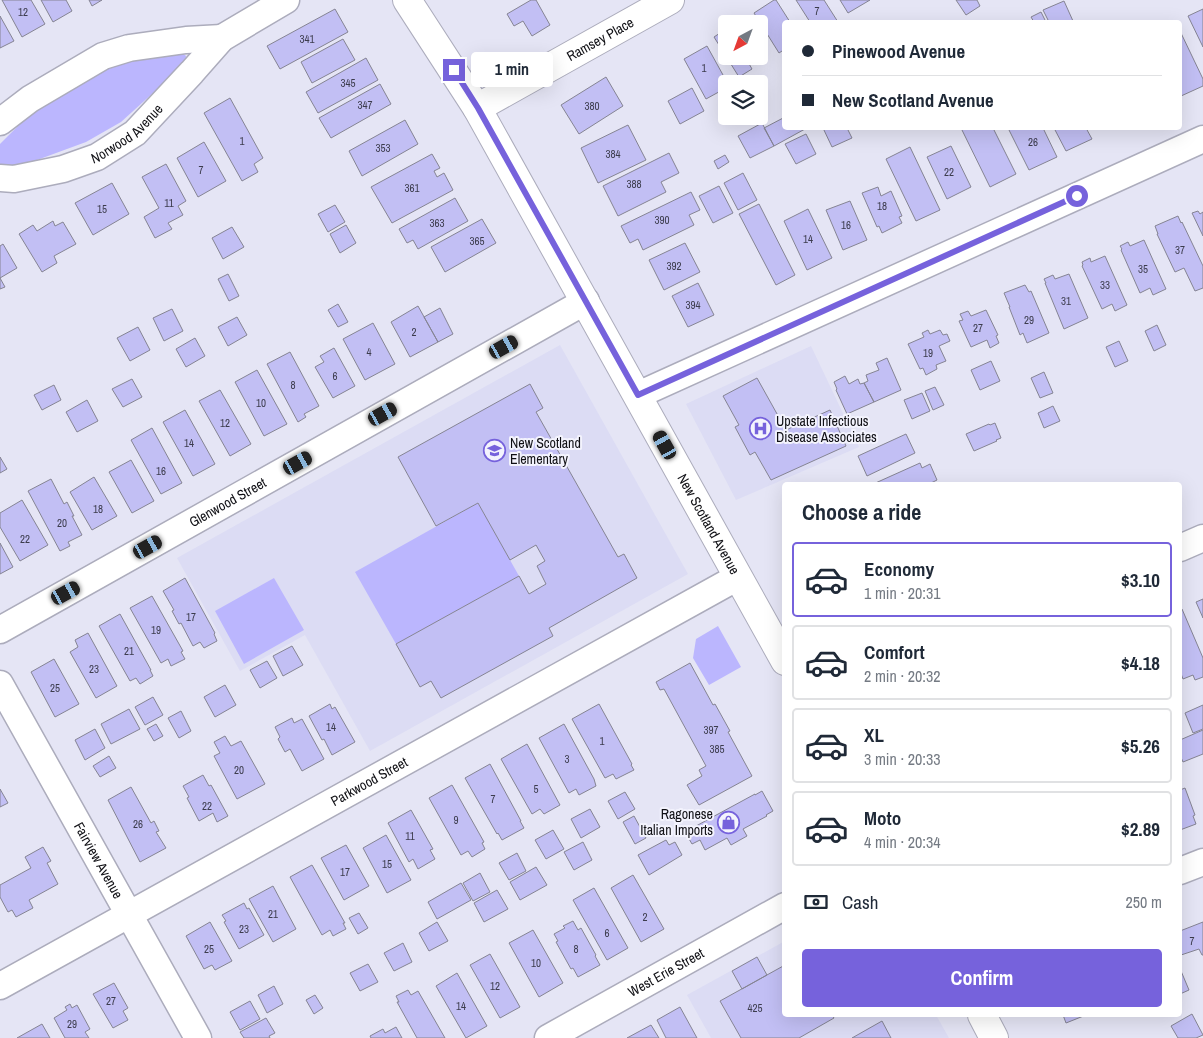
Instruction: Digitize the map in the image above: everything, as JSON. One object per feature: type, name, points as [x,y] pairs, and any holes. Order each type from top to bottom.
[{"type":"street","name":"Norwood Avenue","points":[[0,178],[14,179],[63,169],[96,157],[135,133],[222,38],[286,0]]},
{"type":"street","name":"New Scotland Avenue","points":[[406,0],[478,108],[782,656]]},
{"type":"street","name":"Ramsey Place","points":[[478,108],[670,0]]},
{"type":"street","name":"Norwood Avenue","points":[[0,122],[30,99],[104,56],[129,48],[186,40],[222,38]]},
{"type":"street","points":[[638,395],[1203,139]]},
{"type":"street","name":"Glenwood Street","points":[[0,630],[586,301]]},
{"type":"street","points":[[1182,547],[1203,538]]},
{"type":"street","name":"Parkwood Street","points":[[0,986],[738,577]]},
{"type":"street","name":"Fairview Avenue","points":[[0,684],[198,1038]]},
{"type":"street","points":[[1182,870],[1203,862]]},
{"type":"street","name":"West Erie Street","points":[[548,1038],[782,908]]},
{"type":"street","points":[[983,1017],[994,1038]]},
{"type":"shaded area","points":[[179,50],[186,56],[185,64],[121,122],[86,142],[18,167],[0,167],[0,144],[19,125],[62,91],[115,63]]},
{"type":"shaded area","name":"New Scotland Elementary","points":[[560,345],[688,574],[370,751],[305,635],[240,671],[177,558]]},
{"type":"shaded area","points":[[811,346],[859,447],[736,500],[686,404]]},
{"type":"shaded area","points":[[478,503],[519,576],[396,644],[355,572]]},
{"type":"shaded area","points":[[274,578],[304,630],[244,664],[215,611]]},
{"type":"shaded area","points":[[718,626],[741,667],[709,685],[693,658],[696,639]]},
{"type":"shaded area","points":[[782,943],[782,1017],[937,1017],[949,1038],[711,1038],[687,995]]},
{"type":"building","points":[[2,0],[31,0],[45,24],[22,37]]},
{"type":"building","points":[[41,0],[66,0],[72,11],[53,22]]},
{"type":"building","points":[[89,0],[102,0],[92,6]]},
{"type":"building","points":[[531,0],[536,0],[550,25],[532,36],[523,21],[514,26],[507,14]]},
{"type":"building","points":[[776,0],[789,20],[782,20],[782,51],[779,53],[768,35],[768,15],[755,15],[754,13]]},
{"type":"building","points":[[796,0],[824,0],[837,20],[809,20]]},
{"type":"building","points":[[840,0],[870,0],[848,13]]},
{"type":"building","points":[[956,0],[977,0],[980,6],[966,15]]},
{"type":"building","points":[[1064,1],[1073,20],[1048,20],[1043,10]]},
{"type":"building","points":[[335,9],[348,32],[280,69],[267,46]]},
{"type":"building","points":[[1203,9],[1203,47],[1188,16]]},
{"type":"building","points":[[1041,12],[1045,20],[1033,20],[1031,17]]},
{"type":"building","points":[[0,16],[14,41],[0,48]]},
{"type":"building","points":[[718,34],[718,43],[714,37]]},
{"type":"building","points":[[1182,35],[1203,79],[1203,86],[1182,96]]},
{"type":"building","points":[[343,39],[355,60],[312,83],[301,62]]},
{"type":"building","points":[[707,46],[723,75],[718,75],[718,92],[706,99],[684,59]]},
{"type":"building","points":[[366,58],[378,80],[318,113],[306,92]]},
{"type":"building","points":[[732,65],[750,65],[752,69],[742,75],[738,75]]},
{"type":"building","points":[[606,77],[623,106],[579,134],[561,105]]},
{"type":"building","points":[[380,84],[391,104],[331,138],[319,118]]},
{"type":"building","points":[[692,88],[704,111],[680,124],[668,101]]},
{"type":"building","points":[[230,98],[263,158],[254,164],[258,172],[242,181],[204,113]]},
{"type":"building","points":[[782,119],[782,130],[803,130],[774,146],[764,128]]},
{"type":"building","points":[[405,120],[418,144],[362,176],[349,151]]},
{"type":"building","points":[[628,125],[646,160],[598,183],[581,148]]},
{"type":"building","points":[[758,125],[763,125],[774,146],[750,158],[738,136]]},
{"type":"building","points":[[824,130],[848,130],[852,138],[832,147]]},
{"type":"building","points":[[962,130],[994,130],[1016,174],[990,187]]},
{"type":"building","points":[[1009,130],[1044,130],[1057,157],[1029,170]]},
{"type":"building","points":[[1055,130],[1087,130],[1092,139],[1066,151]]},
{"type":"building","points":[[806,134],[816,154],[796,164],[785,144]]},
{"type":"building","points":[[204,142],[226,181],[198,197],[177,158]]},
{"type":"building","points":[[951,146],[971,187],[947,199],[927,157]]},
{"type":"building","points":[[910,147],[940,210],[916,221],[886,159]]},
{"type":"building","points":[[669,153],[679,173],[661,182],[666,192],[618,216],[603,186]]},
{"type":"building","points":[[432,154],[440,168],[434,171],[437,177],[444,173],[453,190],[392,223],[371,187]]},
{"type":"building","points":[[725,155],[729,162],[718,169],[714,161]]},
{"type":"building","points":[[166,164],[186,201],[178,206],[183,215],[168,223],[172,229],[155,238],[144,217],[159,208],[142,177]]},
{"type":"building","points":[[743,173],[757,200],[738,210],[724,183]]},
{"type":"building","points":[[112,183],[129,214],[93,235],[75,203]]},
{"type":"building","points":[[719,186],[733,213],[713,223],[699,196]]},
{"type":"building","points":[[878,187],[881,196],[891,191],[902,216],[899,217],[902,223],[882,233],[879,226],[877,227],[862,193]]},
{"type":"building","points":[[691,192],[700,210],[689,215],[694,225],[643,250],[638,239],[630,243],[621,226]]},
{"type":"building","points":[[455,198],[468,221],[418,249],[413,240],[407,243],[399,229]]},
{"type":"building","points":[[850,201],[867,240],[843,250],[826,210]]},
{"type":"building","points":[[759,204],[795,275],[776,285],[739,214]]},
{"type":"building","points":[[335,205],[345,222],[328,232],[318,214]]},
{"type":"building","points":[[808,209],[832,258],[807,270],[784,221]]},
{"type":"building","points":[[1198,211],[1200,214],[1203,212],[1203,236],[1192,213]]},
{"type":"building","points":[[1178,216],[1203,266],[1203,288],[1195,291],[1184,268],[1175,272],[1155,226]]},
{"type":"building","points":[[482,219],[496,243],[445,272],[431,247]]},
{"type":"building","points":[[53,221],[55,226],[63,222],[76,244],[54,256],[57,263],[42,272],[19,234],[33,225],[37,231]]},
{"type":"building","points":[[346,225],[356,243],[340,253],[330,234]]},
{"type":"building","points":[[232,227],[244,247],[223,259],[212,238]]},
{"type":"building","points":[[1144,240],[1166,289],[1153,295],[1150,288],[1140,293],[1120,246],[1128,242],[1130,246]]},
{"type":"building","points":[[685,243],[700,272],[664,290],[649,260]]},
{"type":"building","points":[[3,244],[17,268],[0,278],[0,246]]},
{"type":"building","points":[[1105,256],[1127,305],[1115,311],[1112,304],[1102,309],[1082,266],[1082,262],[1090,258],[1091,262]]},
{"type":"building","points":[[228,274],[239,296],[229,301],[218,279]]},
{"type":"building","points":[[1069,274],[1088,318],[1064,329],[1044,279],[1053,275],[1055,279]]},
{"type":"building","points":[[0,278],[5,287],[0,289]]},
{"type":"building","points":[[698,283],[714,315],[688,327],[672,296]]},
{"type":"building","points":[[1025,285],[1029,292],[1031,291],[1049,333],[1027,343],[1023,333],[1020,335],[1004,293]]},
{"type":"building","points":[[338,304],[348,322],[338,327],[328,310]]},
{"type":"building","points":[[418,306],[438,342],[410,357],[391,322]]},
{"type":"building","points":[[440,308],[453,334],[438,342],[424,317]]},
{"type":"building","points":[[172,309],[183,331],[164,341],[153,318]]},
{"type":"building","points":[[986,310],[998,335],[996,336],[999,343],[990,348],[987,340],[971,347],[959,321],[963,320],[960,314],[968,311],[971,316]]},
{"type":"building","points":[[237,317],[247,335],[228,346],[218,327]]},
{"type":"building","points":[[373,323],[395,364],[365,380],[343,339]]},
{"type":"building","points":[[1157,325],[1166,345],[1154,351],[1145,331]]},
{"type":"building","points":[[138,327],[150,350],[130,361],[117,338]]},
{"type":"building","points":[[928,330],[930,334],[940,330],[943,335],[947,334],[950,341],[939,346],[946,361],[936,365],[937,369],[926,375],[923,368],[920,369],[908,344],[924,337],[922,333]]},
{"type":"building","points":[[195,338],[205,356],[186,367],[176,349]]},
{"type":"building","points":[[1119,341],[1128,361],[1115,367],[1106,347]]},
{"type":"building","points":[[334,348],[355,386],[333,398],[315,367],[324,362],[320,356]]},
{"type":"building","points":[[290,352],[319,406],[304,414],[306,417],[298,422],[267,364]]},
{"type":"building","points":[[887,358],[901,390],[874,402],[864,383],[868,381],[866,375],[879,370],[876,363]]},
{"type":"building","points":[[991,361],[1000,381],[980,390],[971,370]]},
{"type":"building","points":[[257,370],[287,424],[264,436],[235,382]]},
{"type":"building","points":[[1044,372],[1053,393],[1040,398],[1031,378]]},
{"type":"building","points":[[845,376],[849,384],[858,379],[860,384],[864,383],[874,402],[847,414],[834,382]]},
{"type":"building","name":"Upstate Infectious Disease Associates","points":[[757,378],[786,430],[830,410],[846,446],[771,480],[755,452],[750,455],[735,427],[739,425],[723,396]]},
{"type":"building","points":[[132,379],[142,397],[123,407],[112,389]]},
{"type":"building","name":"New Scotland Elementary","points":[[530,384],[543,408],[536,412],[618,557],[624,554],[637,578],[549,628],[553,636],[441,698],[431,681],[420,687],[396,644],[519,576],[529,594],[546,584],[537,566],[545,561],[536,545],[510,560],[478,503],[436,526],[398,457]]},
{"type":"building","points":[[54,385],[61,400],[42,410],[34,395]]},
{"type":"building","points":[[935,387],[944,405],[933,410],[925,391]]},
{"type":"building","points":[[220,390],[251,444],[230,456],[199,401]]},
{"type":"building","points":[[922,393],[930,411],[912,419],[904,400]]},
{"type":"building","points":[[87,400],[98,421],[77,432],[66,412]]},
{"type":"building","points":[[1053,406],[1060,421],[1044,428],[1038,413]]},
{"type":"building","points":[[185,410],[215,464],[193,476],[163,422]]},
{"type":"building","points":[[995,423],[1001,438],[974,451],[966,434]]},
{"type":"building","points":[[152,428],[182,483],[161,494],[131,440]]},
{"type":"building","points":[[906,434],[915,453],[867,476],[858,456]]},
{"type":"building","points":[[0,457],[7,469],[0,473]]},
{"type":"building","points":[[131,460],[154,501],[132,513],[109,472]]},
{"type":"building","points":[[920,463],[922,468],[930,464],[937,480],[933,482],[878,482]]},
{"type":"building","points":[[94,477],[117,516],[92,530],[70,492]]},
{"type":"building","points":[[51,479],[64,504],[67,502],[82,535],[68,542],[70,546],[60,551],[28,491]]},
{"type":"building","points":[[22,500],[48,545],[20,561],[0,527],[0,513]]},
{"type":"building","points":[[0,543],[13,567],[0,574]]},
{"type":"building","points":[[185,578],[215,633],[217,641],[204,648],[200,642],[193,646],[181,623],[179,624],[172,611],[174,610],[163,591]]},
{"type":"building","points":[[152,596],[183,651],[181,652],[185,659],[171,666],[168,659],[161,663],[130,608]]},
{"type":"building","points":[[1203,599],[1203,618],[1196,602]]},
{"type":"building","points":[[1182,609],[1203,658],[1203,677],[1195,680],[1193,675],[1183,679]]},
{"type":"building","points":[[120,614],[153,676],[140,684],[136,678],[130,681],[99,626]]},
{"type":"building","points":[[88,633],[117,686],[96,698],[70,652],[78,647],[75,640]]},
{"type":"building","points":[[292,646],[303,665],[283,676],[273,656]]},
{"type":"building","points":[[54,659],[79,704],[55,717],[31,672]]},
{"type":"building","points":[[267,661],[277,678],[260,688],[250,670]]},
{"type":"building","points":[[690,663],[730,731],[728,732],[752,776],[699,805],[687,785],[702,776],[699,770],[706,766],[664,689],[660,690],[656,682]]},
{"type":"building","points":[[225,685],[236,705],[215,717],[204,697]]},
{"type":"building","points":[[153,697],[163,715],[145,725],[135,707]]},
{"type":"building","points":[[330,704],[332,709],[335,707],[355,742],[332,755],[309,716]]},
{"type":"building","points":[[599,704],[634,770],[616,779],[613,774],[605,778],[572,719]]},
{"type":"building","points":[[1203,705],[1203,729],[1193,733],[1185,713]]},
{"type":"building","points":[[129,709],[140,729],[111,744],[101,724]]},
{"type":"building","points":[[181,711],[191,731],[179,738],[168,718]]},
{"type":"building","points":[[292,718],[294,723],[302,719],[324,759],[302,771],[290,749],[285,752],[278,739],[280,737],[275,727]]},
{"type":"building","points":[[156,724],[163,736],[154,741],[147,729]]},
{"type":"building","points":[[564,724],[596,786],[579,795],[576,789],[569,793],[539,738]]},
{"type":"building","points":[[95,729],[105,748],[85,760],[75,740]]},
{"type":"building","points":[[1203,730],[1203,754],[1183,762],[1182,739]]},
{"type":"building","points":[[225,736],[231,746],[241,741],[265,784],[237,799],[214,756],[220,753],[214,742]]},
{"type":"building","points":[[527,744],[560,805],[544,814],[540,809],[532,814],[501,759]]},
{"type":"building","points":[[109,756],[116,768],[100,777],[93,766]]},
{"type":"building","points":[[490,764],[524,828],[502,840],[465,778]]},
{"type":"building","points":[[203,775],[209,786],[211,785],[228,816],[217,822],[213,813],[199,821],[183,786]]},
{"type":"building","points":[[452,785],[484,842],[482,843],[485,849],[472,857],[468,851],[461,855],[429,798]]},
{"type":"building","points":[[131,787],[151,823],[154,821],[159,831],[156,832],[166,848],[140,862],[108,800]]},
{"type":"building","points":[[1185,788],[1195,815],[1193,816],[1196,824],[1182,829],[1182,789]]},
{"type":"building","points":[[0,789],[8,803],[0,807]]},
{"type":"building","name":"Ragonese Italian Imports","points":[[762,791],[773,811],[743,829],[747,836],[731,845],[727,838],[705,850],[700,840],[692,844],[685,832]]},
{"type":"building","points":[[625,792],[635,809],[618,819],[608,801]]},
{"type":"building","points":[[590,809],[600,827],[581,838],[571,819]]},
{"type":"building","points":[[411,810],[433,849],[430,850],[435,859],[418,869],[413,859],[409,862],[388,823]]},
{"type":"building","points":[[634,816],[646,838],[635,844],[623,822]]},
{"type":"building","points":[[553,830],[564,849],[546,859],[535,840]]},
{"type":"building","points":[[386,835],[411,880],[387,893],[363,848]]},
{"type":"building","points":[[666,840],[669,845],[675,842],[682,855],[649,875],[638,855]]},
{"type":"building","points":[[583,842],[592,860],[574,870],[564,852]]},
{"type":"building","points":[[346,845],[369,886],[344,900],[321,858]]},
{"type":"building","points":[[43,847],[51,861],[47,863],[58,884],[29,900],[33,908],[16,917],[12,910],[8,912],[0,897],[0,885],[31,868],[25,857]]},
{"type":"building","points":[[517,853],[526,871],[509,880],[499,863]]},
{"type":"building","points":[[312,865],[345,923],[343,923],[346,929],[333,936],[330,930],[322,935],[290,877]]},
{"type":"building","points":[[536,867],[547,885],[520,900],[510,882]]},
{"type":"building","points":[[480,873],[490,892],[473,901],[463,883]]},
{"type":"building","points":[[633,875],[664,929],[641,942],[611,888]]},
{"type":"building","points":[[461,883],[471,900],[437,919],[428,902]]},
{"type":"building","points":[[273,886],[296,929],[273,942],[249,899]]},
{"type":"building","points":[[594,888],[628,948],[607,960],[573,900]]},
{"type":"building","points":[[497,890],[508,909],[484,922],[474,903]]},
{"type":"building","points":[[244,903],[247,909],[249,908],[264,935],[239,949],[222,915]]},
{"type":"building","points":[[359,913],[368,928],[358,934],[349,918]]},
{"type":"building","points":[[573,921],[578,930],[581,928],[600,965],[578,977],[573,968],[571,969],[556,942],[558,941],[554,934],[565,928],[563,926]]},
{"type":"building","points":[[210,922],[232,961],[215,970],[212,965],[204,969],[186,936]]},
{"type":"building","points":[[437,922],[448,941],[429,951],[419,933]]},
{"type":"building","points":[[1203,922],[1203,955],[1199,949],[1182,955],[1182,930]]},
{"type":"building","points":[[533,930],[563,983],[539,997],[509,943]]},
{"type":"building","points":[[403,943],[412,962],[394,971],[384,953]]},
{"type":"building","points":[[490,954],[520,1007],[500,1018],[470,965]]},
{"type":"building","points":[[757,957],[767,975],[742,989],[732,971]]},
{"type":"building","points":[[368,964],[378,982],[360,991],[350,973]]},
{"type":"building","points":[[782,967],[782,1017],[834,1018],[799,1038],[741,1038],[720,1001]]},
{"type":"building","points":[[457,973],[487,1026],[466,1038],[436,986]]},
{"type":"building","points":[[1182,973],[1189,990],[1182,993]]},
{"type":"building","points":[[114,983],[128,1008],[123,1011],[128,1020],[113,1028],[93,994]]},
{"type":"building","points":[[274,986],[283,1004],[267,1013],[258,995]]},
{"type":"building","points":[[408,990],[411,995],[418,991],[445,1038],[417,1038],[397,1002],[399,1002],[396,996]]},
{"type":"building","points":[[315,995],[323,1008],[314,1014],[306,1000]]},
{"type":"building","points":[[250,1001],[260,1019],[240,1030],[230,1012]]},
{"type":"building","points":[[70,1004],[72,1008],[77,1005],[90,1029],[85,1032],[89,1038],[65,1038],[54,1018],[67,1010],[65,1007]]},
{"type":"building","points":[[680,1007],[697,1038],[666,1038],[657,1020]]},
{"type":"building","points":[[1192,1014],[1203,1035],[1196,1038],[1178,1038],[1171,1026]]},
{"type":"building","points":[[1064,1017],[1081,1017],[1066,1023]]},
{"type":"building","points":[[266,1018],[275,1033],[269,1036],[270,1038],[244,1038],[240,1032]]},
{"type":"building","points":[[882,1021],[891,1038],[852,1038]]},
{"type":"building","points":[[42,1024],[50,1038],[17,1038]]},
{"type":"building","points":[[651,1025],[659,1038],[627,1038]]},
{"type":"building","points":[[396,1027],[402,1038],[371,1038],[370,1036],[383,1029],[385,1033]]},
{"type":"place","name":"Upstate Infectious Disease Associates","points":[[760,429]]},
{"type":"place","name":"New Scotland Elementary","points":[[494,451]]},
{"type":"place","name":"Ragonese Italian Imports","points":[[729,822]]},
{"type":"route","points":[[454,70],[478,108],[638,395],[1077,196]]}]
